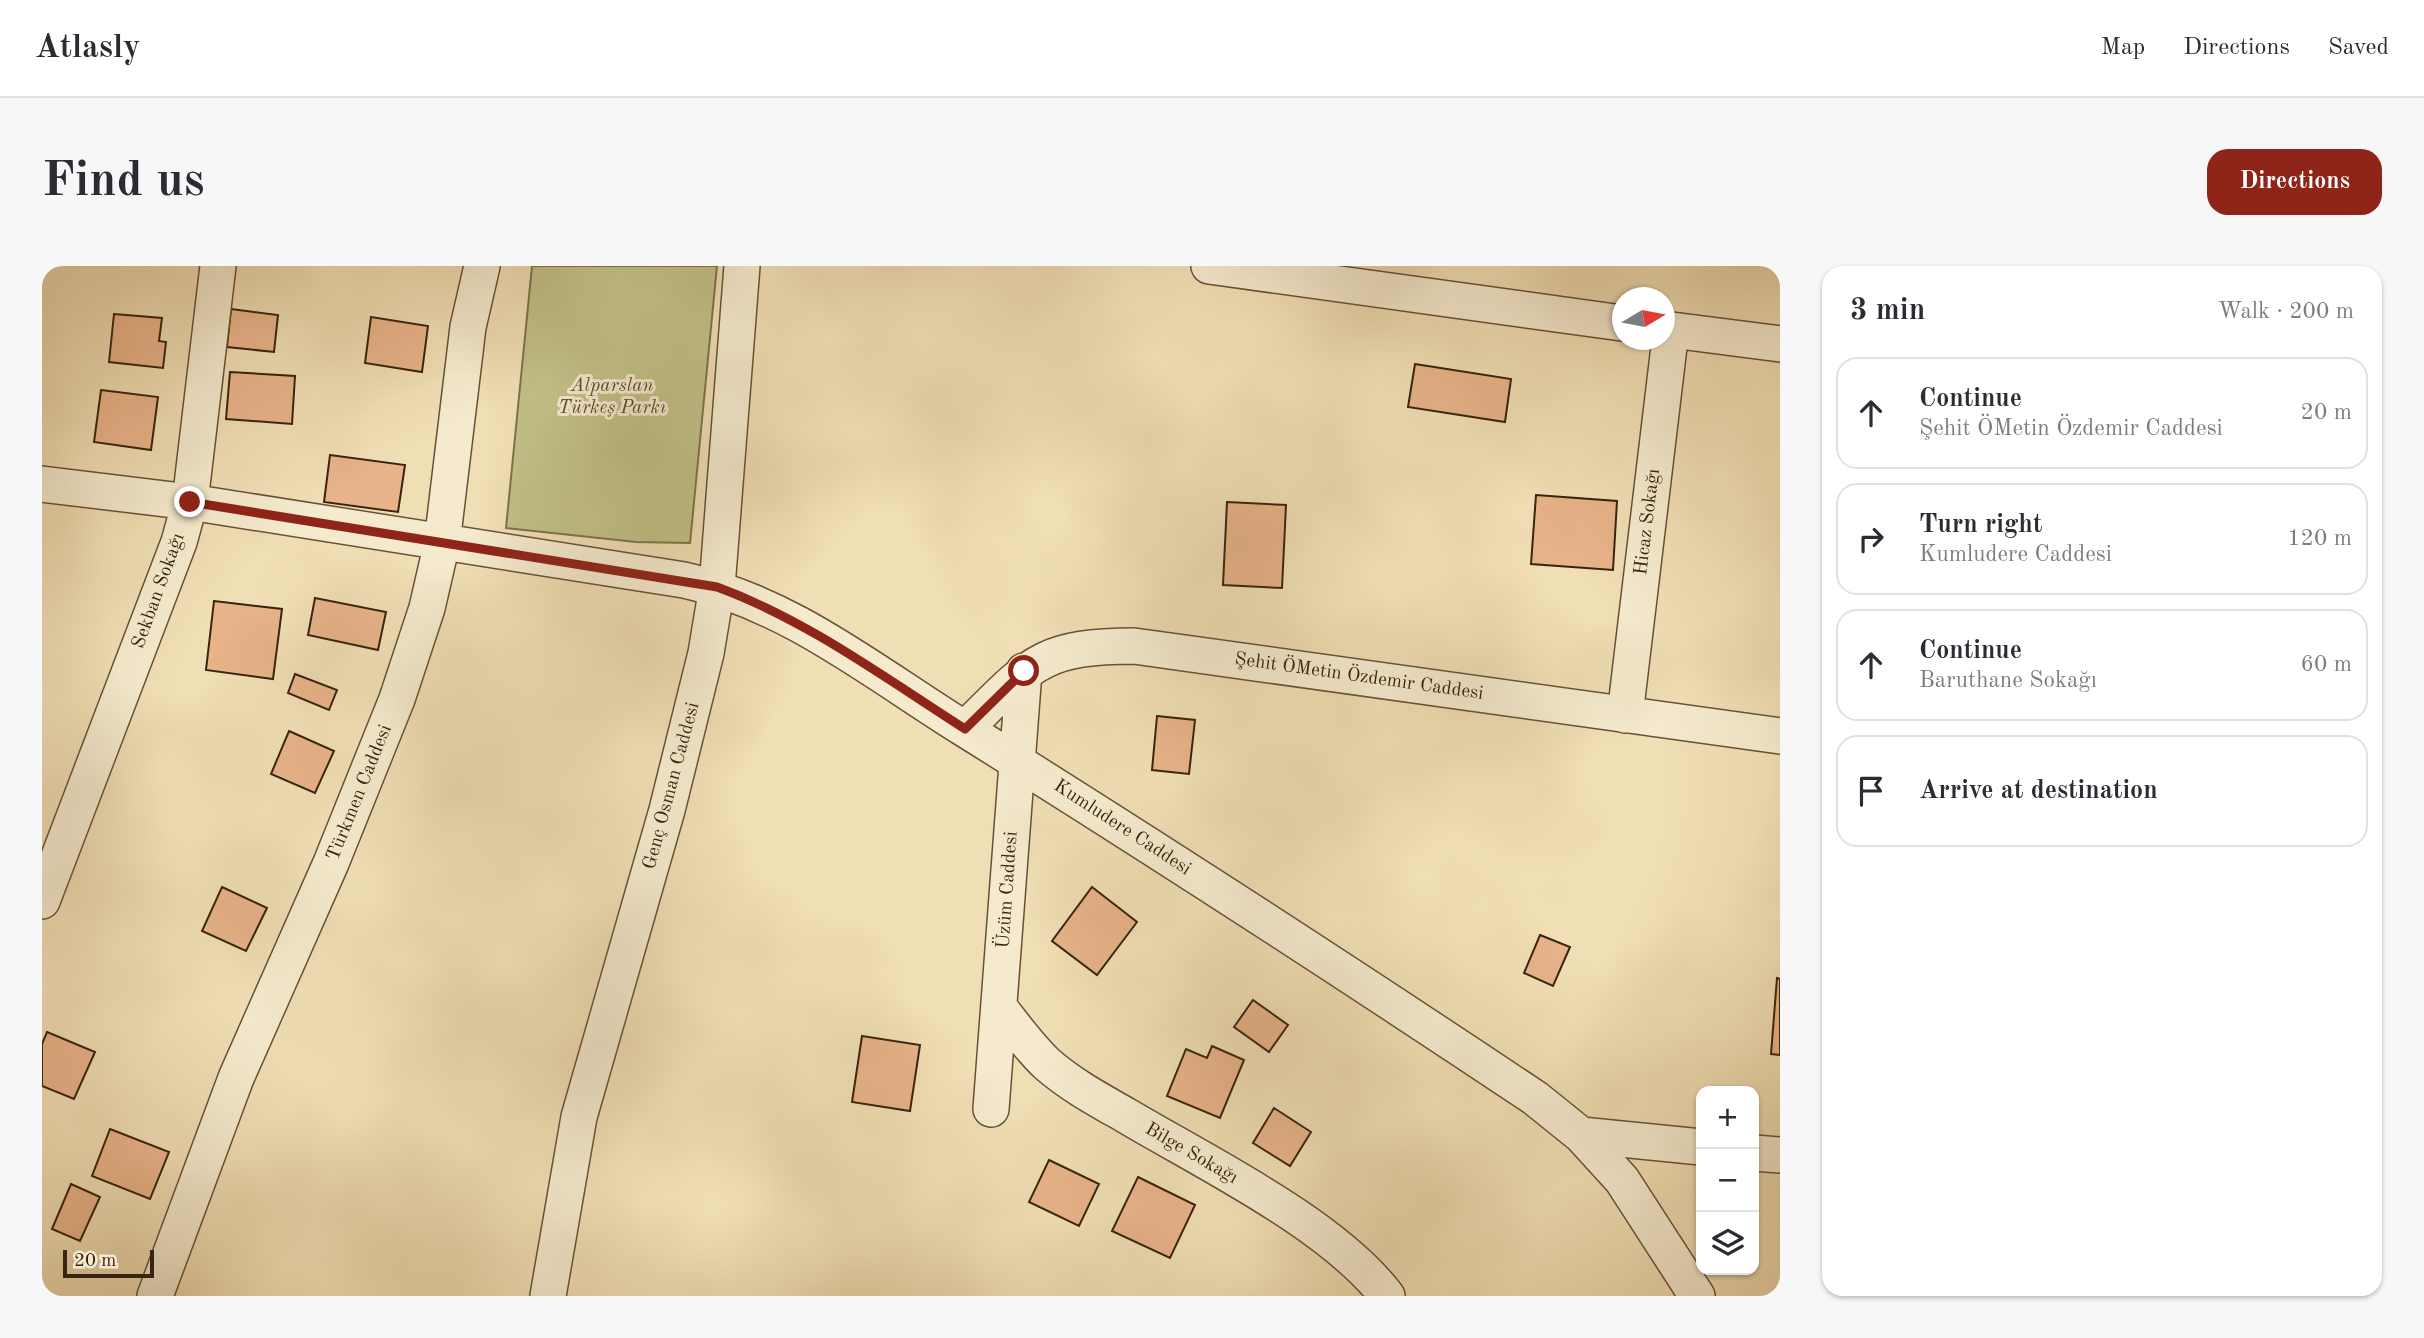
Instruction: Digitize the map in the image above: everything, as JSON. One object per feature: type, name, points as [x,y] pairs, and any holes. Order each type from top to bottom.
[{"type":"street","name":"Sekban Sokağı","points":[[42,901],[179,542],[190,502],[218,266]]},
{"type":"street","name":"Türkmen Caddesi","points":[[155,1296],[236,1078],[331,863],[397,699],[427,608],[442,543],[468,327],[482,266]]},
{"type":"street","name":"Genç Osman Caddesi","points":[[548,1296],[579,1117],[667,810],[706,653],[717,587],[741,266]]},
{"type":"street","points":[[1209,266],[1612,322]]},
{"type":"street","points":[[1675,330],[1780,344]]},
{"type":"street","name":"Hicaz Sokağı","points":[[1625,715],[1665,350]]},
{"type":"street","name":"Kumludere Caddesi","points":[[42,484],[190,502],[717,587],[803,625],[1018,760],[1535,1098],[1581,1135],[1622,1180],[1697,1296]]},
{"type":"street","name":"Şehit ÖMetin Özdemir Caddesi","points":[[965,729],[1024,671],[1054,654],[1077,648],[1134,646],[1780,736]]},
{"type":"street","name":"Üzüm Caddesi","points":[[991,1109],[1024,671]]},
{"type":"street","name":"Bilge Sokağı","points":[[999,1007],[1046,1063],[1078,1088],[1277,1205],[1342,1250],[1373,1277],[1387,1296]]},
{"type":"street","points":[[1581,1135],[1696,1146]]},
{"type":"street","points":[[1759,1153],[1780,1155]]},
{"type":"green space","name":"Alparslan Türkeş Parkı","points":[[532,266],[717,266],[690,543],[636,542],[506,528]]},
{"type":"building","points":[[231,309],[278,315],[274,352],[227,347]]},
{"type":"building","points":[[114,314],[162,318],[159,341],[166,342],[163,368],[109,362]]},
{"type":"building","points":[[371,317],[428,326],[422,372],[365,363]]},
{"type":"building","points":[[1415,364],[1511,379],[1505,422],[1408,407]]},
{"type":"building","points":[[230,372],[295,376],[292,424],[226,419]]},
{"type":"building","points":[[101,390],[158,397],[151,450],[94,442]]},
{"type":"building","points":[[330,455],[405,465],[398,512],[324,502]]},
{"type":"building","points":[[1536,495],[1617,501],[1613,570],[1531,564]]},
{"type":"building","points":[[1227,502],[1286,505],[1282,588],[1223,585]]},
{"type":"building","points":[[315,598],[386,612],[378,650],[308,635]]},
{"type":"building","points":[[214,601],[282,609],[273,679],[206,670]]},
{"type":"building","points":[[295,674],[337,690],[329,710],[288,693]]},
{"type":"building","points":[[1157,716],[1195,720],[1189,774],[1152,770]]},
{"type":"building","points":[[289,731],[334,751],[315,793],[271,774]]},
{"type":"building","points":[[222,887],[267,908],[246,951],[202,931]]},
{"type":"building","points":[[1092,887],[1137,922],[1097,975],[1052,941]]},
{"type":"building","points":[[1540,935],[1570,947],[1553,986],[1524,973]]},
{"type":"building","points":[[1777,978],[1780,979],[1780,1055],[1771,1054]]},
{"type":"building","points":[[1253,1000],[1288,1025],[1269,1052],[1234,1027]]},
{"type":"building","points":[[47,1032],[95,1052],[74,1099],[42,1086],[42,1044]]},
{"type":"building","points":[[862,1036],[920,1045],[910,1111],[852,1102]]},
{"type":"building","points":[[1212,1046],[1244,1060],[1220,1118],[1167,1096],[1186,1049],[1207,1058]]},
{"type":"building","points":[[1274,1108],[1311,1132],[1290,1166],[1253,1143]]},
{"type":"building","points":[[110,1129],[169,1152],[150,1199],[92,1176]]},
{"type":"building","points":[[1049,1160],[1099,1184],[1079,1226],[1029,1202]]},
{"type":"building","points":[[1138,1177],[1195,1205],[1170,1258],[1112,1231]]},
{"type":"building","points":[[71,1184],[100,1197],[80,1241],[52,1229]]},
{"type":"route","points":[[190,502],[717,587],[803,625],[965,729],[1024,671]]}]
